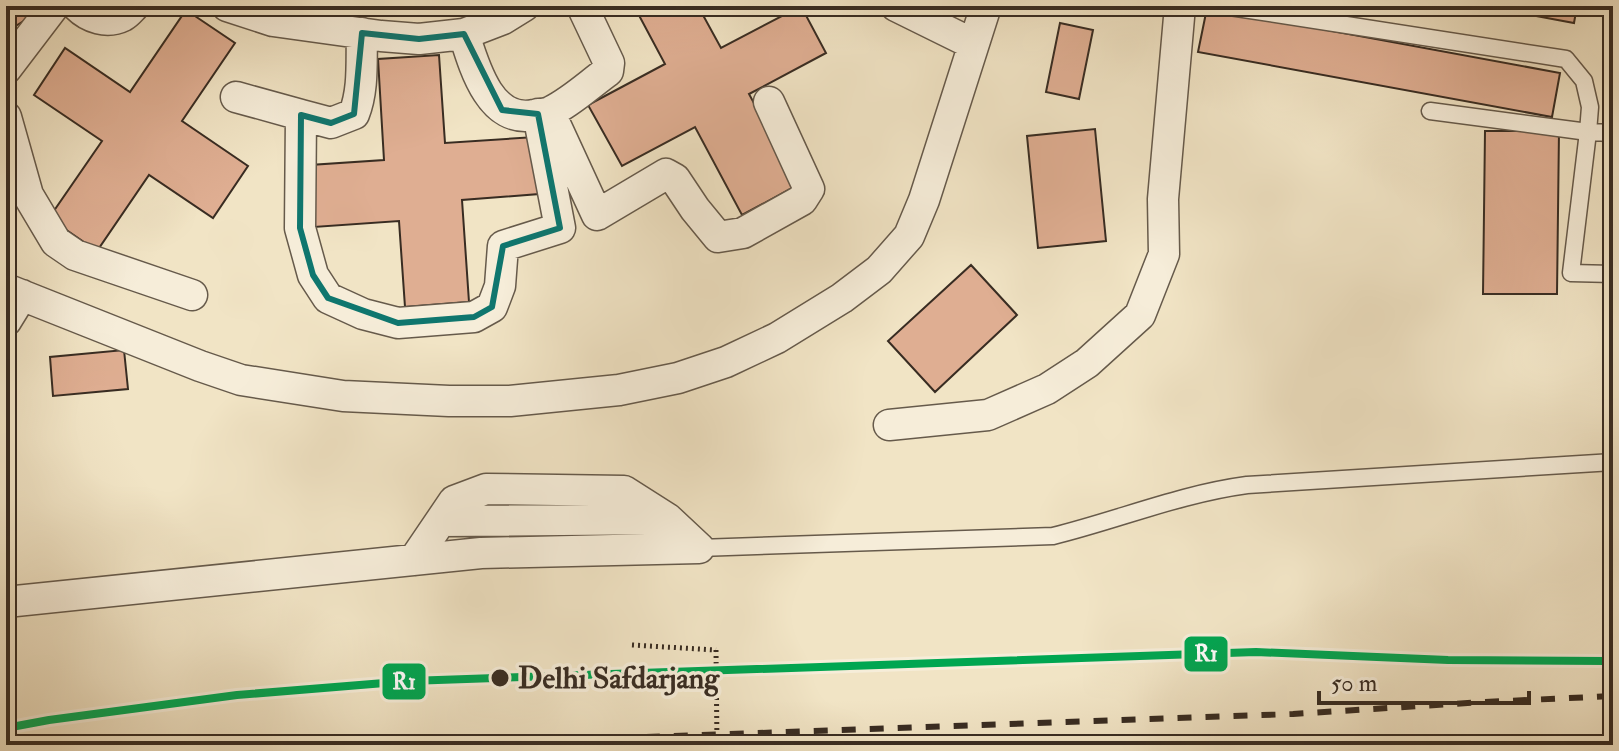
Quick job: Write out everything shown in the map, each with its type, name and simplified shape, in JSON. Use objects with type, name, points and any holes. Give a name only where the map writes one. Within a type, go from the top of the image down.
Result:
[{"type":"street","points":[[6,69],[54,6]]},
{"type":"street","points":[[77,6],[86,15],[104,20],[123,16],[134,6]]},
{"type":"street","points":[[227,6],[273,21],[419,39],[464,34],[503,19],[524,6]]},
{"type":"street","points":[[464,34],[470,55],[490,97],[502,110],[524,117],[544,114],[608,71],[609,63],[582,6]]},
{"type":"street","points":[[896,6],[973,44]]},
{"type":"street","points":[[6,321],[14,292],[241,380],[343,396],[510,401],[619,390],[678,378],[726,362],[777,338],[842,298],[879,270],[909,236],[924,200],[986,6]]},
{"type":"street","points":[[889,425],[988,415],[1047,389],[1087,363],[1140,315],[1164,254],[1163,199],[1180,6]]},
{"type":"street","points":[[236,97],[331,123],[354,114],[359,102],[362,33]]},
{"type":"street","points":[[544,114],[597,215],[666,174],[675,179],[718,237],[743,233],[802,200],[809,189],[769,102]]},
{"type":"street","points":[[301,115],[300,228],[313,275],[328,298],[363,314],[398,323],[474,317],[492,307],[500,286],[503,246],[560,228],[544,114]]},
{"type":"street","points":[[6,117],[28,195],[56,242],[75,255],[192,295]]},
{"type":"street","points":[[414,560],[441,521],[668,519],[699,548]]},
{"type":"street","points":[[6,602],[481,553],[699,548]]},
{"type":"lane","points":[[1230,7],[1566,59],[1584,81],[1590,107],[1571,273],[1613,274]]},
{"type":"lane","points":[[1430,111],[1613,133]]},
{"type":"lane","points":[[699,548],[1053,536],[1181,498],[1247,485],[1613,462]]},
{"type":"path","points":[[632,645],[716,650],[717,745]]},
{"type":"highlighted area","points":[[362,33],[419,39],[464,34],[502,110],[538,114],[560,228],[503,246],[492,307],[474,317],[398,323],[328,298],[313,275],[300,228],[301,115],[331,123],[354,114]]},
{"type":"building","points":[[6,6],[23,6],[30,17],[6,32]]},
{"type":"building","points":[[634,6],[698,6],[721,48],[801,6],[826,53],[749,94],[798,185],[742,215],[695,127],[622,166],[588,105],[665,64]]},
{"type":"building","points":[[1500,6],[1577,6],[1574,23],[1499,9]]},
{"type":"building","points":[[1207,8],[1560,73],[1552,117],[1198,52]]},
{"type":"building","points":[[186,10],[235,43],[182,121],[248,166],[213,218],[149,175],[97,251],[49,218],[102,141],[34,95],[65,48],[130,92]]},
{"type":"building","points":[[1060,23],[1093,30],[1079,99],[1046,92]]},
{"type":"building","points":[[439,55],[445,143],[535,137],[539,194],[462,200],[469,302],[405,307],[399,221],[314,227],[310,165],[384,160],[378,59]]},
{"type":"building","points":[[1095,129],[1106,241],[1038,248],[1027,136]]},
{"type":"building","points":[[1485,131],[1559,131],[1557,294],[1483,294]]},
{"type":"building","points":[[971,265],[1017,315],[935,392],[888,341]]},
{"type":"building","points":[[124,350],[128,389],[53,396],[50,357]]},
{"type":"railway","points":[[6,728],[237,695],[409,681],[1256,652],[1448,660],[1607,661]]},
{"type":"railway","points":[[422,745],[1293,714],[1613,696]]},
{"type":"transit line","name":"R1","points":[[6,728],[237,695],[409,681],[1256,652],[1448,660],[1607,661]]},
{"type":"place","name":"Delhi Safdarjang","points":[[500,678]]}]
